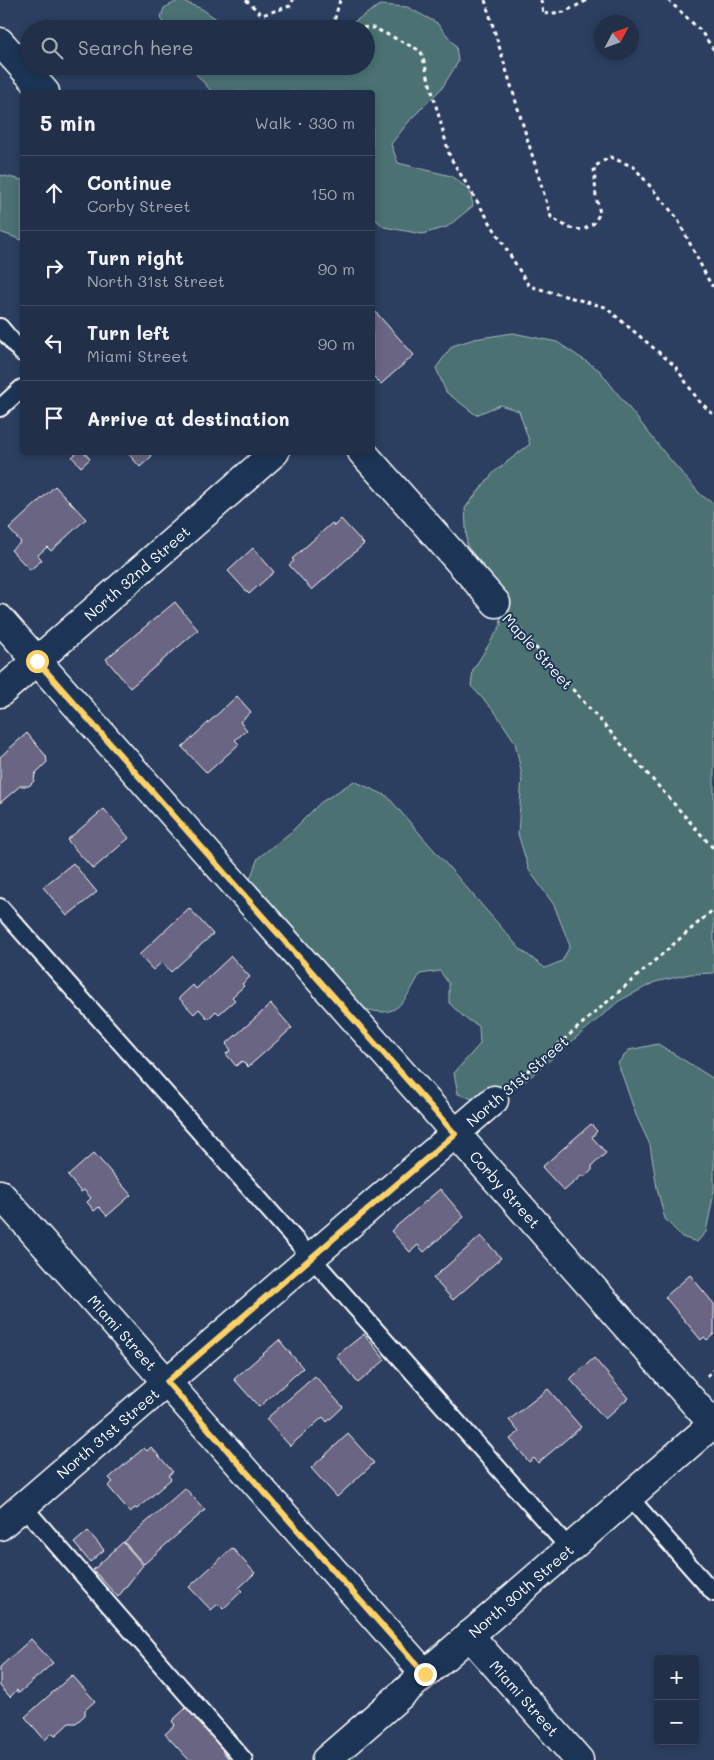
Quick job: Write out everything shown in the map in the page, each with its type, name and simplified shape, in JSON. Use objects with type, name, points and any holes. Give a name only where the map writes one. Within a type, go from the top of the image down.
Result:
[{"type":"street","points":[[0,42],[20,64]]},
{"type":"street","points":[[30,75],[43,90]]},
{"type":"street","name":"North 32nd Street","points":[[0,693],[272,455]]},
{"type":"street","name":"Maple Street","points":[[365,455],[496,603]]},
{"type":"street","name":"Corby Street","points":[[0,619],[713,1423]]},
{"type":"street","name":"North 31st Street","points":[[0,1526],[494,1100]]},
{"type":"street","name":"Miami Street","points":[[0,1194],[425,1674]]},
{"type":"street","name":"North 30th Street","points":[[326,1760],[713,1423]]},
{"type":"street","name":"Miami Street","points":[[469,1635],[579,1760]]},
{"type":"lane","points":[[0,327],[20,351]]},
{"type":"lane","points":[[0,408],[20,390]]},
{"type":"lane","points":[[0,907],[569,1548]]},
{"type":"lane","points":[[629,1497],[714,1594]]},
{"type":"lane","points":[[23,1506],[244,1760]]},
{"type":"path","points":[[246,0],[262,16],[290,6],[293,0]]},
{"type":"path","points":[[334,20],[340,0]]},
{"type":"path","points":[[485,0],[551,217],[569,228],[583,230],[594,222],[600,213],[596,197],[594,167],[610,157],[634,167],[677,218],[711,285],[714,286]]},
{"type":"path","points":[[541,0],[543,14],[564,12],[588,0]]},
{"type":"path","points":[[668,0],[700,30],[714,50]]},
{"type":"path","points":[[375,28],[421,51],[450,157],[529,286],[605,307],[675,366],[698,400],[714,415]]},
{"type":"path","name":"Maple Street","points":[[496,603],[714,849]]},
{"type":"path","name":"North 31st Street","points":[[494,1100],[714,909]]},
{"type":"green space","points":[[180,0],[202,9],[218,20],[162,20],[164,8]]},
{"type":"green space","points":[[380,5],[407,7],[437,23],[456,46],[458,62],[442,88],[411,119],[391,144],[398,163],[451,176],[470,190],[473,206],[447,227],[422,234],[384,227],[375,219],[375,90],[210,90],[197,75],[375,75],[375,20],[357,20]]},
{"type":"green space","points":[[0,175],[20,180],[20,239],[0,232]]},
{"type":"green space","points":[[513,333],[557,342],[599,370],[667,456],[701,495],[714,504],[714,973],[690,974],[655,982],[619,1001],[529,1078],[511,1091],[482,1102],[458,1094],[454,1073],[480,1044],[479,1026],[466,1019],[449,1003],[449,984],[440,971],[420,974],[401,1004],[390,1011],[383,1012],[363,1008],[247,887],[258,858],[291,832],[320,803],[354,781],[387,796],[520,949],[545,968],[562,961],[570,946],[554,905],[529,870],[518,834],[522,776],[515,742],[495,712],[471,686],[473,670],[501,625],[495,580],[467,546],[465,508],[494,472],[530,444],[519,411],[500,405],[476,415],[446,392],[436,368],[452,346],[474,339]]},
{"type":"green space","points":[[658,1044],[714,1079],[714,1192],[706,1232],[697,1242],[682,1237],[665,1219],[657,1188],[650,1145],[636,1115],[618,1063],[629,1050]]},
{"type":"building","points":[[375,311],[414,355],[381,384],[375,378]]},
{"type":"building","points":[[74,455],[87,455],[90,459],[81,467],[72,457]]},
{"type":"building","points":[[130,455],[151,455],[152,456],[140,467]]},
{"type":"building","points":[[55,486],[86,519],[51,551],[47,547],[38,555],[42,560],[30,570],[11,550],[21,542],[9,529]]},
{"type":"building","points":[[341,519],[364,544],[312,590],[289,565],[294,561],[292,559],[332,523],[334,526]]},
{"type":"building","points":[[253,548],[274,572],[249,594],[228,571]]},
{"type":"building","points":[[175,602],[198,630],[130,688],[106,659]]},
{"type":"building","points":[[237,696],[251,712],[240,722],[247,730],[235,740],[239,744],[207,773],[182,747]]},
{"type":"building","points":[[27,733],[46,756],[47,762],[35,774],[34,781],[29,786],[20,786],[0,803],[0,757]]},
{"type":"building","points":[[104,809],[129,838],[93,869],[67,840]]},
{"type":"building","points":[[73,863],[97,892],[67,916],[43,887]]},
{"type":"building","points":[[189,908],[213,934],[171,972],[162,962],[153,970],[139,955]]},
{"type":"building","points":[[231,956],[250,977],[242,984],[244,986],[232,997],[235,1000],[219,1014],[216,1011],[208,1019],[199,1009],[194,1014],[179,998],[193,985],[196,989]]},
{"type":"building","points":[[271,1004],[292,1028],[248,1067],[242,1061],[236,1066],[226,1054],[231,1050],[226,1044]]},
{"type":"building","points":[[591,1124],[597,1131],[592,1137],[606,1153],[592,1166],[592,1170],[586,1176],[581,1176],[564,1191],[542,1167]]},
{"type":"building","points":[[94,1153],[131,1195],[107,1216],[99,1207],[94,1211],[87,1202],[91,1198],[84,1190],[81,1192],[68,1176]]},
{"type":"building","points":[[440,1189],[464,1217],[424,1252],[418,1245],[410,1252],[391,1231]]},
{"type":"building","points":[[481,1236],[501,1258],[453,1300],[433,1278]]},
{"type":"building","points":[[690,1275],[714,1304],[714,1334],[707,1340],[704,1337],[701,1340],[665,1297]]},
{"type":"building","points":[[364,1334],[385,1360],[358,1383],[336,1356]]},
{"type":"building","points":[[279,1340],[303,1368],[259,1407],[234,1379]]},
{"type":"building","points":[[594,1358],[628,1398],[605,1419],[570,1379]]},
{"type":"building","points":[[315,1376],[343,1407],[327,1422],[323,1417],[290,1446],[266,1419]]},
{"type":"building","points":[[548,1389],[581,1427],[538,1463],[534,1458],[529,1462],[510,1439],[519,1432],[509,1420]]},
{"type":"building","points":[[348,1434],[374,1463],[337,1497],[311,1468]]},
{"type":"building","points":[[151,1447],[173,1472],[168,1475],[171,1479],[137,1509],[135,1508],[130,1512],[108,1486],[113,1482],[109,1478],[144,1448],[147,1451]]},
{"type":"building","points":[[185,1488],[205,1510],[144,1564],[124,1542]]},
{"type":"building","points":[[88,1531],[104,1550],[90,1562],[74,1543]]},
{"type":"building","points":[[123,1542],[143,1565],[118,1597],[93,1570]]},
{"type":"building","points":[[232,1548],[255,1573],[239,1588],[242,1591],[223,1609],[218,1604],[211,1610],[189,1587]]},
{"type":"building","points":[[31,1639],[53,1663],[19,1693],[17,1690],[10,1697],[0,1686],[0,1667]]},
{"type":"building","points":[[72,1675],[95,1701],[85,1710],[85,1715],[76,1723],[69,1723],[56,1735],[52,1733],[45,1740],[25,1717]]},
{"type":"building","points":[[187,1707],[225,1748],[222,1751],[228,1760],[189,1760],[165,1734],[175,1725],[172,1721]]},
{"type":"route","points":[[37,661],[455,1134],[167,1382],[425,1674]]}]
